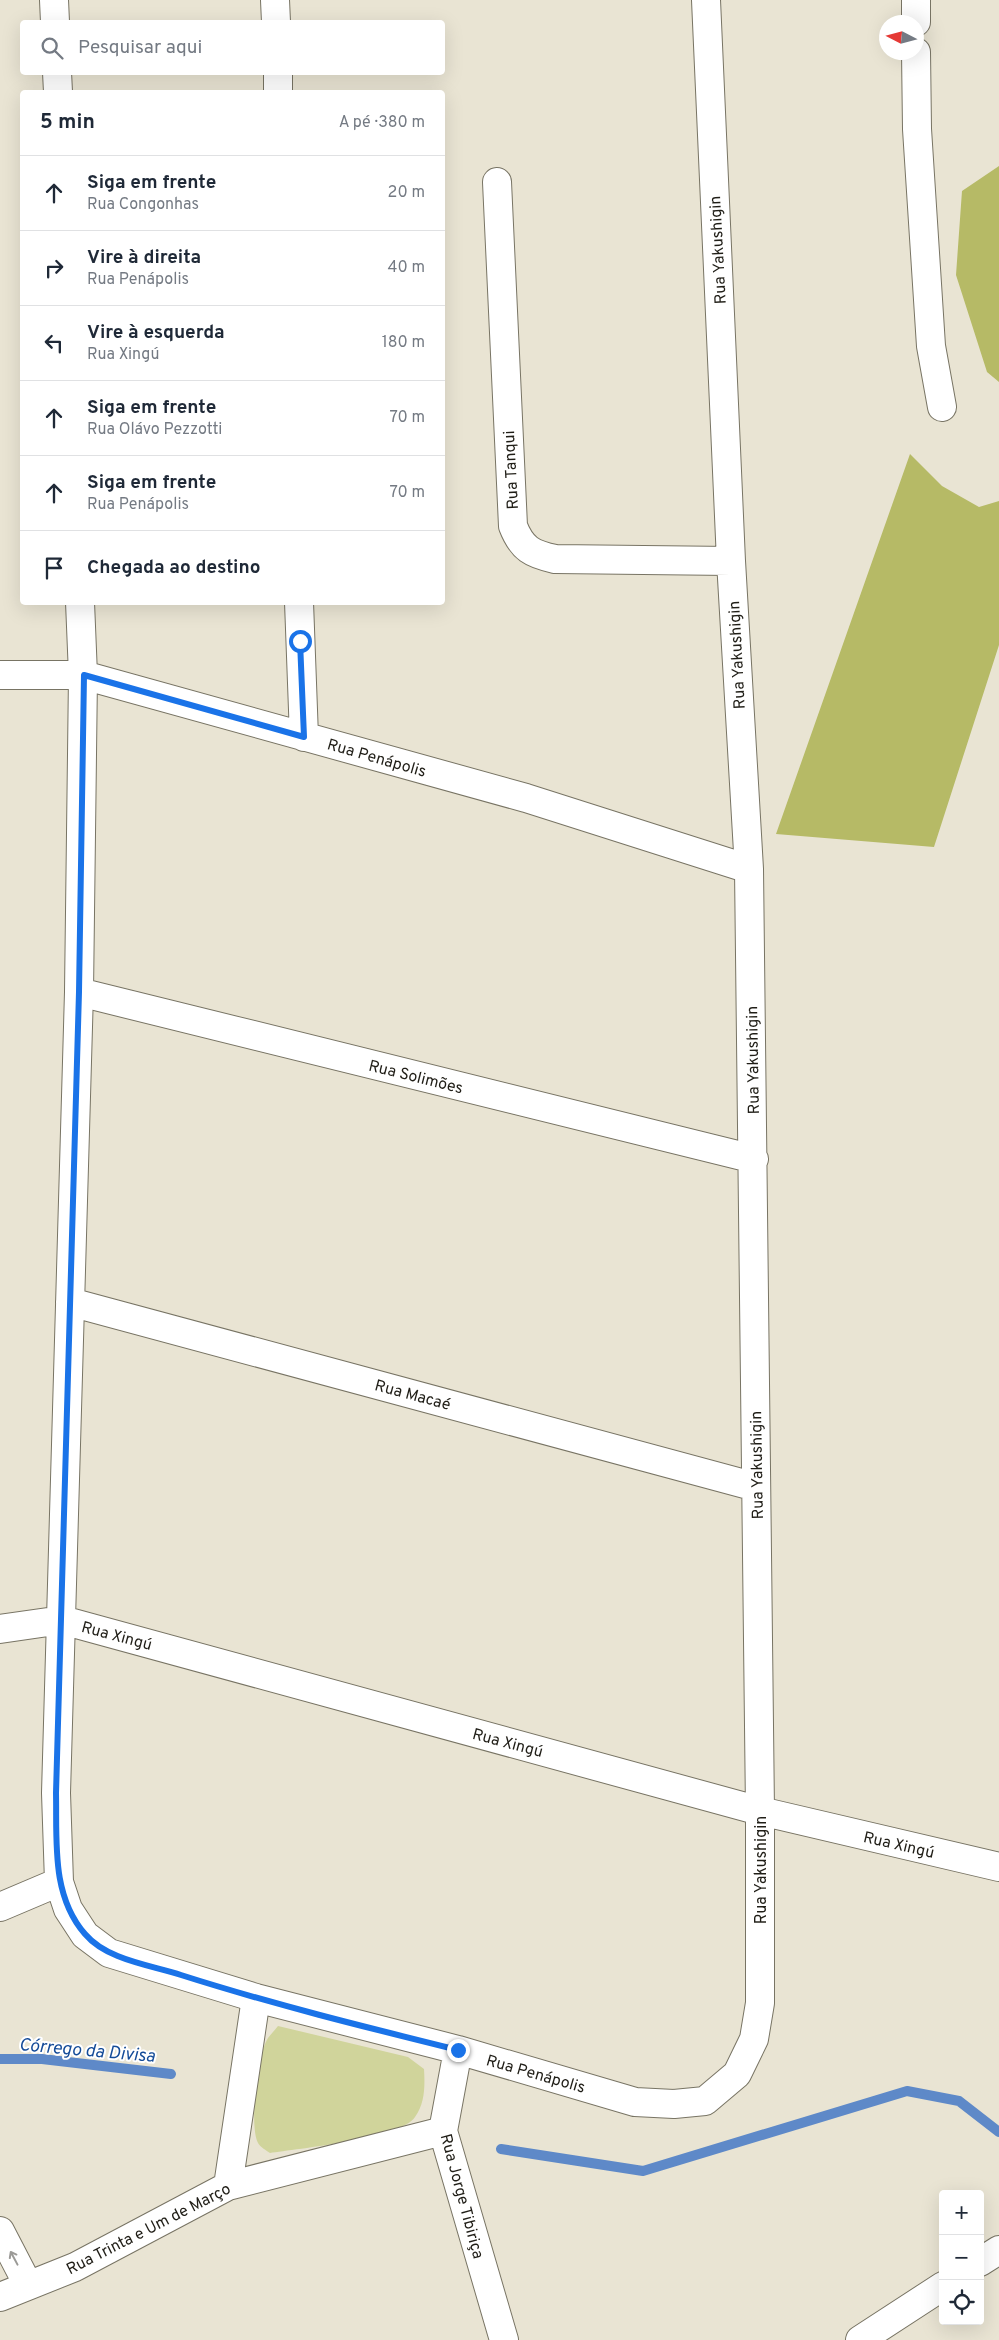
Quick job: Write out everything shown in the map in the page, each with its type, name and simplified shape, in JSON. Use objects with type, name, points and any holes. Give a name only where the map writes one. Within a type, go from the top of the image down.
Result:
[{"type":"street","points":[[54,0],[55,20]]},
{"type":"street","points":[[275,0],[276,20]]},
{"type":"street","name":"Rua Yakushigin","points":[[705,2101],[737,2074],[754,2040],[760,2003],[754,1159],[749,869],[731,561],[706,0]]},
{"type":"street","points":[[916,0],[916,15]]},
{"type":"street","points":[[916,60],[917,129],[931,346],[942,407]]},
{"type":"street","points":[[57,75],[58,90]]},
{"type":"street","points":[[278,75],[278,90]]},
{"type":"street","name":"Rua Tanqui","points":[[497,182],[513,526],[519,541],[538,555],[555,559],[731,561]]},
{"type":"street","name":"Rua Xingú","points":[[80,605],[84,675],[79,992],[62,1620],[760,1811],[999,1867]]},
{"type":"street","points":[[299,605],[304,737]]},
{"type":"street","name":"Rua Penápolis","points":[[0,675],[84,675],[526,798],[749,869]]},
{"type":"street","name":"Rua Solimões","points":[[79,992],[754,1159]]},
{"type":"street","name":"Rua Macaé","points":[[70,1302],[756,1487]]},
{"type":"street","points":[[0,1629],[62,1620]]},
{"type":"street","name":"Rua Penápolis","points":[[62,1620],[56,1793],[59,1882],[68,1909],[85,1935],[109,1953],[256,1998],[458,2050],[635,2102],[674,2104],[705,2101]]},
{"type":"street","points":[[0,1907],[59,1882]]},
{"type":"street","points":[[228,2186],[256,1998]]},
{"type":"street","name":"Rua Jorge Tibiriça","points":[[458,2050],[443,2131],[504,2340]]},
{"type":"street","name":"Rua Trinta e Um de Março","points":[[0,2297],[74,2267],[228,2186],[443,2131]]},
{"type":"street","points":[[0,2231],[28,2285]]},
{"type":"street","points":[[984,2259],[999,2250]]},
{"type":"street","points":[[860,2340],[939,2289]]},
{"type":"green space","points":[[999,166],[999,382],[987,372],[956,275],[962,191]]},
{"type":"green space","points":[[910,454],[942,486],[979,507],[999,501],[999,645],[934,847],[776,834]]},
{"type":"green space","points":[[278,2026],[408,2057],[424,2069],[423,2100],[415,2117],[406,2124],[391,2131],[370,2137],[270,2153],[265,2150],[258,2143],[255,2134],[255,2090],[264,2046]]},
{"type":"waterway","name":"Córrego da Divisa","points":[[0,2059],[42,2059],[171,2074]]},
{"type":"waterway","points":[[501,2149],[643,2171],[907,2091],[959,2101],[999,2132]]},
{"type":"route","points":[[300,641],[304,737],[84,675],[79,992],[56,1793],[59,1882],[68,1909],[85,1935],[109,1953],[256,1998],[458,2050]]}]
